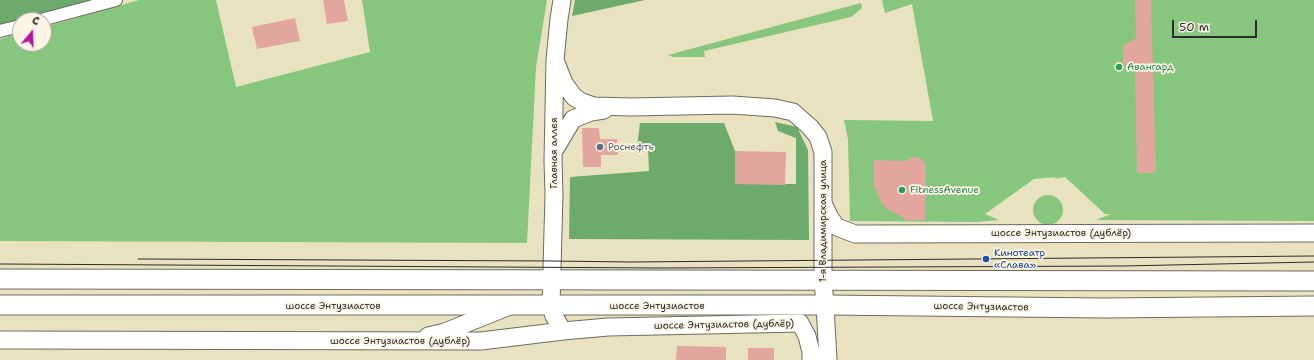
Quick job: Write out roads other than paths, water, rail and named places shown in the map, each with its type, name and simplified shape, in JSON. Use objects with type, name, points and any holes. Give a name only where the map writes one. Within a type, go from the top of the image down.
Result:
[{"type":"main road","name":"Главная аллея","points":[[551,306],[555,60],[562,0]]},
{"type":"main road","name":"1-я Владимирская улица","points":[[555,60],[564,83],[574,98],[594,106],[631,108]]},
{"type":"main road","name":"1-я Владимирская улица","points":[[554,150],[573,119],[591,112],[631,108],[732,105],[775,108],[793,112],[810,127],[818,137],[823,152],[823,281],[826,305],[828,360]]},
{"type":"main road","name":"шоссе Энтузиастов (дублёр)","points":[[823,203],[830,218],[837,227],[855,234],[1314,233]]},
{"type":"main road","points":[[0,279],[1314,281]]},
{"type":"main road","name":"шоссе Энтузиастов","points":[[0,305],[826,305],[1105,308],[1314,306]]},
{"type":"main road","points":[[407,341],[445,332],[508,306]]},
{"type":"main road","points":[[551,306],[554,316],[563,331]]},
{"type":"main road","name":"шоссе Энтузиастов (дублёр)","points":[[0,340],[481,341],[563,331],[608,328],[800,323],[807,336],[811,352],[811,360]]},
{"type":"street","points":[[52,17],[116,0]]},
{"type":"street","points":[[0,31],[12,28]]},
{"type":"tram line","points":[[138,259],[631,262],[1314,256]]},
{"type":"tram line","points":[[0,264],[659,268],[1122,266],[1314,262]]},
{"type":"place","name":"Авангард","points":[[1119,67]]},
{"type":"place","name":"Роснефть","points":[[600,147]]},
{"type":"place","name":"FitnessAvenue","points":[[902,190]]},
{"type":"place","name":"Кинотеатр «Слава»","points":[[986,259]]}]
